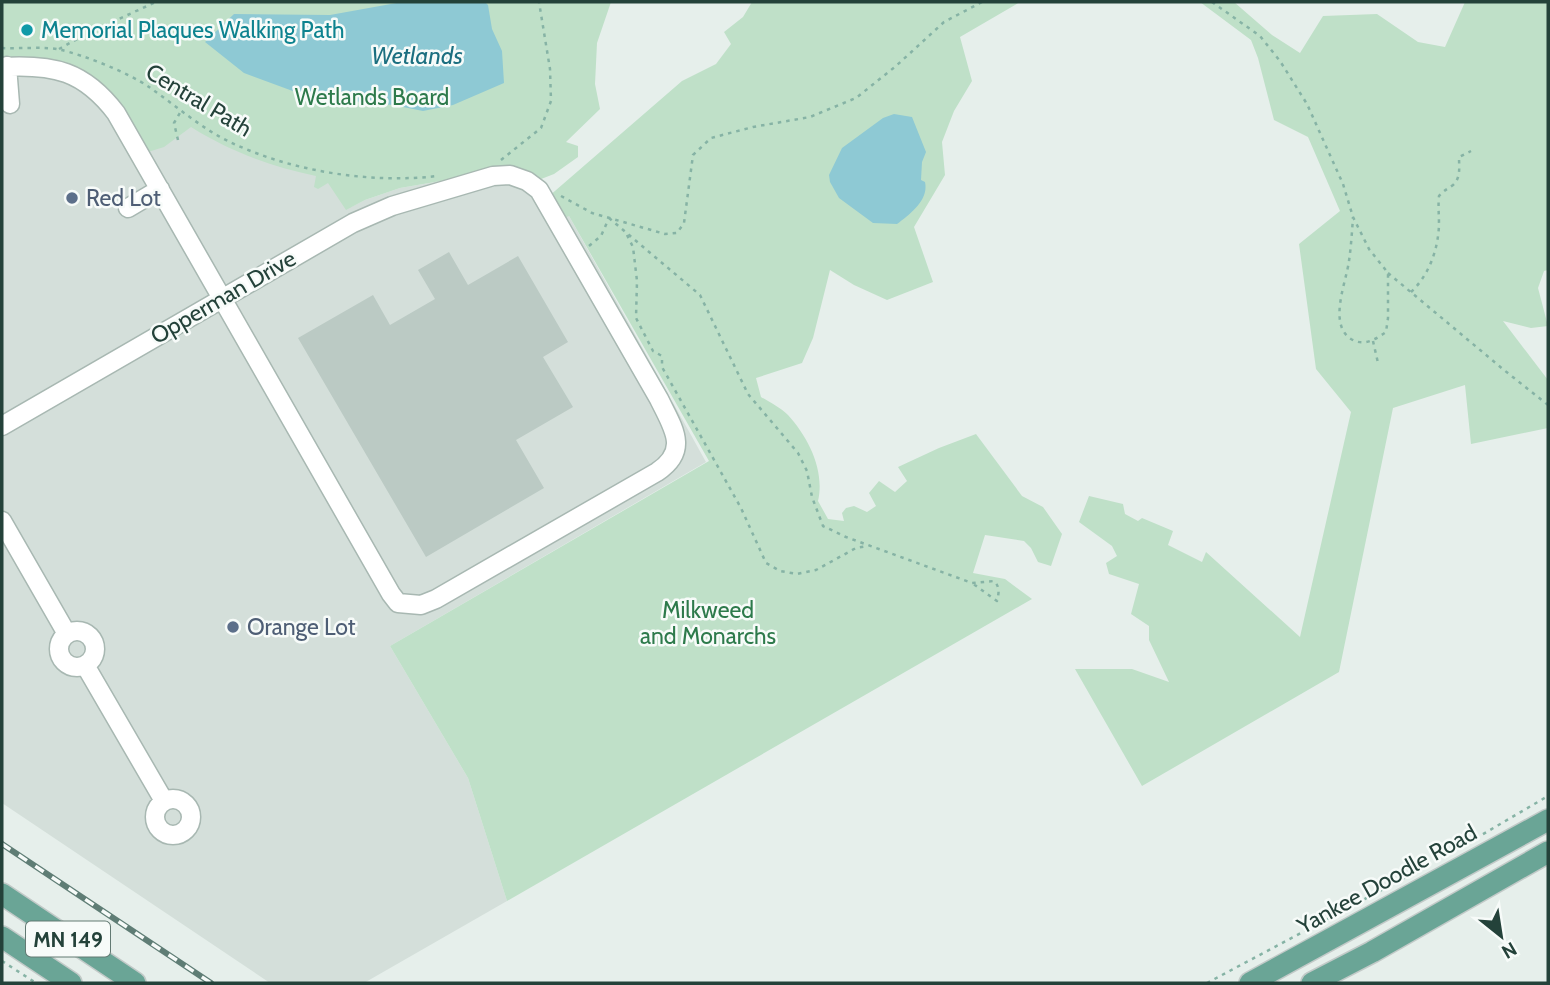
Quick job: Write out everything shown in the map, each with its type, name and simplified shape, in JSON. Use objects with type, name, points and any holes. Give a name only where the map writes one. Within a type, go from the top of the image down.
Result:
[{"type":"main road","name":"Yankee Doodle Road","points":[[1250,983],[1548,820]]},
{"type":"main road","points":[[1312,983],[1548,852]]},
{"type":"main road","points":[[1273,983],[1422,900],[1423,890]]},
{"type":"main road","name":"MN 149","points":[[2,894],[135,983]]},
{"type":"main road","name":"MN 149","points":[[2,937],[71,983]]},
{"type":"street","points":[[10,104],[4,66],[50,68],[69,73],[86,82],[104,97],[116,113],[222,297]]},
{"type":"street","name":"Opperman Drive","points":[[2,426],[222,297],[353,223],[449,181],[510,174],[539,190],[659,399],[674,431],[674,456],[657,472],[436,598],[421,605],[398,603],[222,297]]},
{"type":"street","points":[[128,208],[160,189]]},
{"type":"street","points":[[2,521],[67,634]]},
{"type":"street","points":[[82,632],[89,635],[93,641],[94,655],[85,665],[74,667],[62,659],[59,646],[61,639],[67,634],[82,632]]},
{"type":"street","points":[[85,665],[164,801]]},
{"type":"path","points":[[2,48],[59,49],[156,2]]},
{"type":"path","points":[[495,164],[541,128],[551,101],[550,69],[538,2]]},
{"type":"path","points":[[554,192],[592,213],[666,234],[677,233],[684,223],[693,155],[711,138],[810,117],[856,98],[944,22],[982,2]]},
{"type":"path","points":[[1212,2],[1260,36],[1280,61],[1307,104],[1343,184],[1353,217],[1369,249],[1388,273],[1548,405]]},
{"type":"path","name":"Central Path","points":[[59,49],[97,61],[146,85],[228,141],[276,160],[316,170],[379,178],[449,181]]},
{"type":"path","points":[[178,140],[174,123],[181,111]]},
{"type":"path","points":[[1411,292],[1422,281],[1430,265],[1439,227],[1439,196],[1455,184],[1459,157],[1471,151]]},
{"type":"path","points":[[1353,217],[1349,262],[1340,300],[1340,322],[1345,334],[1355,341],[1373,341],[1386,331],[1388,273]]},
{"type":"path","points":[[610,218],[700,295],[748,394],[798,453],[807,471],[816,510],[823,526],[972,583],[997,601],[998,585],[994,581],[972,583]]},
{"type":"path","points":[[583,251],[601,236],[610,218]]},
{"type":"path","points":[[625,231],[633,247],[637,281],[636,318],[653,351],[662,356],[662,367],[741,508],[766,563],[780,571],[797,574],[816,570],[856,548],[871,546]]},
{"type":"path","points":[[1373,341],[1378,363]]},
{"type":"path","points":[[1461,847],[1548,796]]},
{"type":"path","points":[[1207,983],[1426,866]]},
{"type":"path","points":[[2,961],[36,983]]},
{"type":"shaded area","points":[[43,59],[330,176],[351,207],[400,188],[502,168],[569,216],[706,462],[390,646],[468,778],[507,901],[364,983],[270,983],[2,803],[2,60]]},
{"type":"green space","name":"Wetlands Board","points":[[2,2],[611,2],[597,43],[595,84],[600,109],[566,142],[578,146],[578,157],[554,174],[536,181],[464,177],[400,188],[346,210],[328,183],[318,189],[314,187],[316,176],[251,157],[191,127],[164,147],[148,152],[65,64],[43,59],[2,60]]},
{"type":"green space","name":"Milkweed and Monarchs","points":[[752,2],[1020,2],[960,37],[972,81],[954,111],[942,142],[945,175],[914,227],[933,282],[887,300],[830,270],[813,338],[802,363],[756,378],[761,397],[788,415],[809,444],[819,478],[818,501],[828,519],[844,521],[842,513],[846,508],[854,506],[867,512],[876,506],[869,493],[879,481],[895,492],[907,481],[898,467],[976,434],[1022,496],[1043,507],[1062,534],[1051,566],[1038,562],[1024,541],[985,535],[973,573],[1005,579],[1032,599],[507,901],[468,778],[390,646],[709,461],[569,216],[561,219],[548,197],[682,81],[716,64],[731,44],[724,32],[743,17]]},
{"type":"green space","points":[[1200,2],[1234,2],[1272,35],[1300,53],[1323,16],[1377,14],[1418,42],[1445,47],[1465,2],[1548,2],[1548,270],[1544,271],[1538,288],[1548,326],[1531,328],[1503,321],[1548,380],[1548,428],[1471,444],[1465,385],[1393,408],[1339,672],[1142,786],[1075,669],[1132,669],[1169,682],[1149,640],[1149,626],[1131,614],[1139,584],[1109,574],[1106,563],[1117,556],[1112,546],[1079,522],[1089,496],[1123,504],[1125,514],[1138,521],[1142,518],[1173,531],[1168,545],[1202,562],[1206,552],[1300,637],[1351,412],[1316,369],[1299,244],[1340,211],[1308,137],[1274,120],[1251,40]]},
{"type":"water","name":"Wetlands","points":[[402,2],[485,2],[488,5],[492,29],[502,51],[504,83],[453,105],[423,111],[393,105],[309,97],[244,73],[205,42],[234,14],[330,15]]},
{"type":"water","points":[[894,114],[912,117],[926,152],[922,162],[921,180],[925,182],[924,195],[917,206],[897,224],[873,223],[839,198],[829,175],[842,148],[883,118]]},
{"type":"building","points":[[449,252],[468,285],[518,256],[568,342],[543,357],[573,407],[516,440],[544,488],[426,557],[298,338],[373,295],[390,325],[435,299],[418,270]]},
{"type":"railway","points":[[2,844],[211,983]]},
{"type":"place","name":"Memorial Plaques Walking Path","points":[[27,30]]},
{"type":"place","name":"Red Lot","points":[[72,198]]},
{"type":"place","name":"Orange Lot","points":[[233,627]]}]
